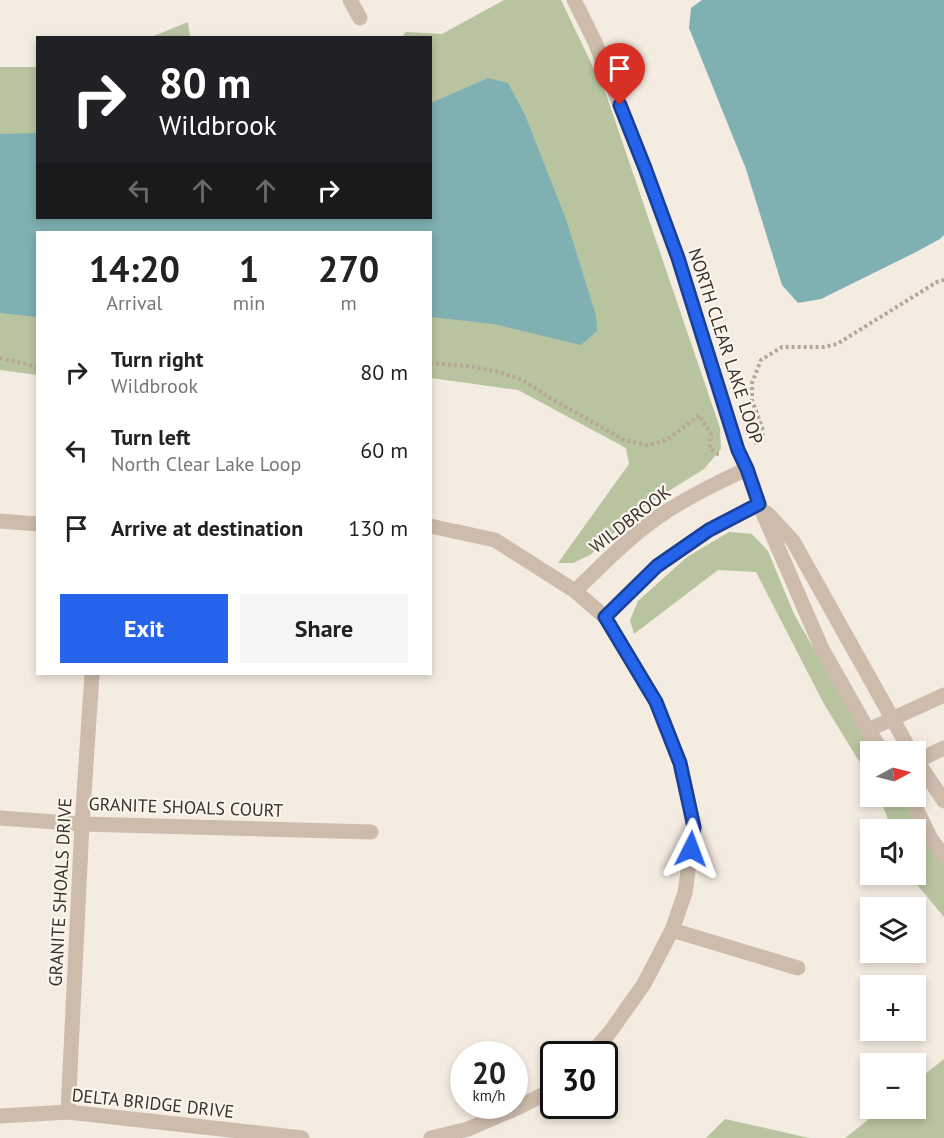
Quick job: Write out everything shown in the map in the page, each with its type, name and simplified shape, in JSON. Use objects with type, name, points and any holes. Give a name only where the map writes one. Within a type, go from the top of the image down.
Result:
[{"type":"street","points":[[350,0],[360,18]]},
{"type":"street","name":"NORTH CLEAR LAKE LOOP","points":[[574,0],[595,42],[678,258],[738,450],[759,504],[822,649],[876,741]]},
{"type":"street","name":"WILDBROOK","points":[[574,591],[621,547],[657,518],[701,490],[747,469]]},
{"type":"street","points":[[605,617],[657,566],[709,530],[759,504]]},
{"type":"street","name":"NORTH CLEAR LAKE LOOP","points":[[759,504],[793,541],[905,741]]},
{"type":"street","points":[[0,521],[36,524]]},
{"type":"street","points":[[432,526],[495,540],[574,591],[605,617],[656,702],[680,763],[694,827],[685,892],[672,930],[644,984],[602,1041]]},
{"type":"street","name":"GRANITE SHOALS DRIVE","points":[[68,1113],[92,675]]},
{"type":"street","points":[[868,730],[944,695]]},
{"type":"street","points":[[926,754],[944,748]]},
{"type":"street","name":"NORTH CLEAR LAKE LOOP","points":[[926,774],[944,801]]},
{"type":"street","points":[[915,807],[931,839],[944,856]]},
{"type":"street","name":"GRANITE SHOALS COURT","points":[[0,818],[82,824],[371,832]]},
{"type":"street","points":[[672,930],[798,968]]},
{"type":"street","points":[[431,1138],[468,1130],[540,1096]]},
{"type":"street","name":"DELTA BRIDGE DRIVE","points":[[0,1116],[68,1113],[302,1138]]},
{"type":"path","points":[[0,358],[36,367]]},
{"type":"green space","points":[[504,0],[561,0],[606,94],[720,428],[721,449],[704,469],[640,509],[590,555],[573,563],[558,563],[629,464],[626,448],[518,390],[432,378],[432,231],[36,231],[36,375],[0,370],[0,67],[36,67],[36,219],[432,219],[432,36],[403,36],[406,32],[442,34]]},
{"type":"green space","points":[[188,22],[190,36],[153,36]]},
{"type":"green space","points":[[729,532],[752,534],[768,551],[794,614],[866,741],[860,741],[860,763],[824,704],[756,572],[718,570],[634,634],[630,620],[638,601],[687,557]]},
{"type":"green space","points":[[883,807],[907,807],[914,819],[888,819]]},
{"type":"green space","points":[[926,837],[944,864],[944,917],[917,885],[926,885]]},
{"type":"green space","points":[[944,1059],[944,1138],[845,1138],[869,1119],[926,1119],[926,1073]]},
{"type":"green space","points":[[725,1119],[809,1138],[706,1138]]},
{"type":"water","points":[[702,0],[944,0],[944,235],[914,253],[821,299],[798,303],[782,285],[746,169],[689,28],[691,8]]},
{"type":"water","points":[[488,78],[508,83],[525,115],[567,222],[596,316],[597,331],[581,345],[494,324],[432,317],[432,231],[36,231],[36,317],[0,313],[0,134],[36,133],[36,219],[432,219],[432,103]]},
{"type":"route","points":[[620,105],[678,258],[738,450],[759,504],[709,530],[657,566],[605,617],[656,702],[680,763],[694,827],[691,849]]}]
